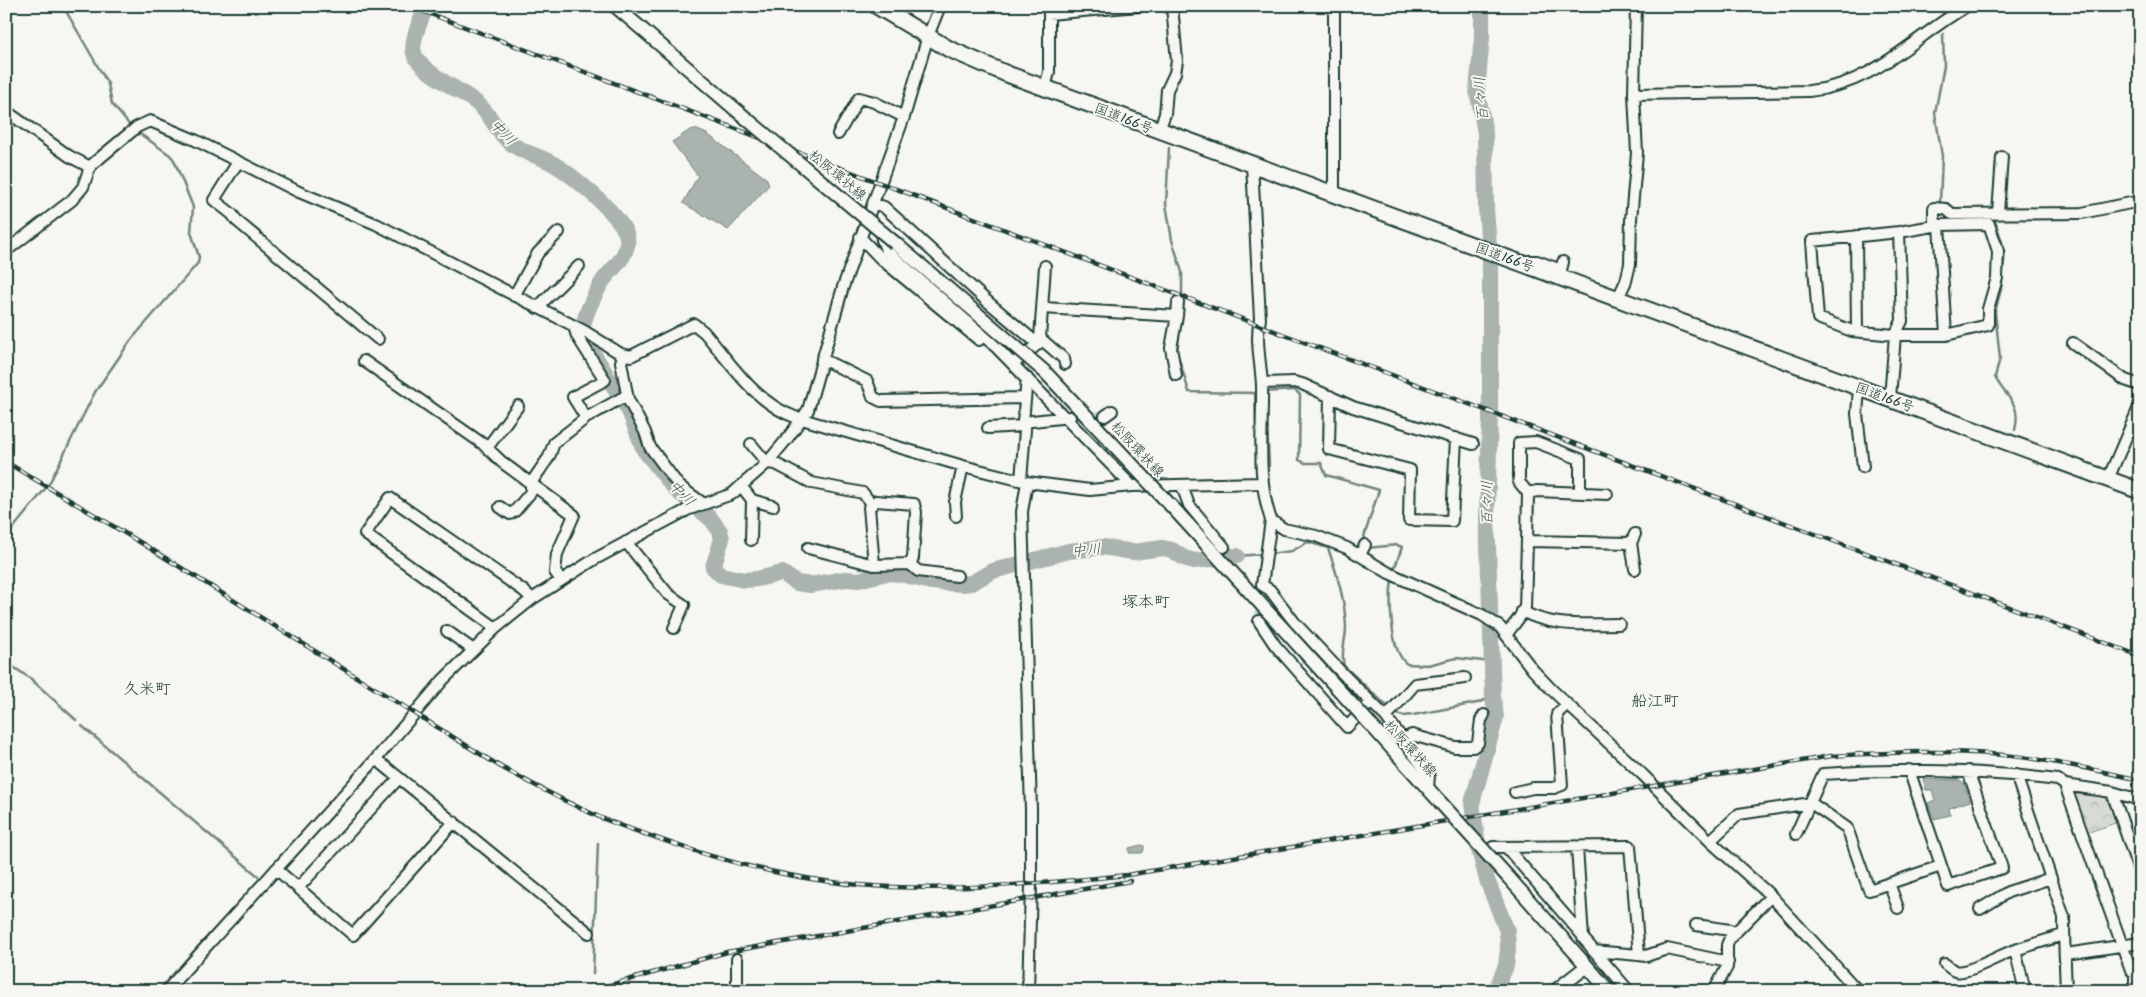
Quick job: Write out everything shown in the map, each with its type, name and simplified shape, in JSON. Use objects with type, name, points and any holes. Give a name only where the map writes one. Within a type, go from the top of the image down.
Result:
[{"type":"highway","name":"国道166号","points":[[877,6],[928,36],[978,62],[1045,88],[2140,491]]},
{"type":"main road","name":"松阪環状線","points":[[615,6],[1045,372],[1134,466],[1370,724],[1609,991]]},
{"type":"main road","points":[[1555,991],[1587,966]]},
{"type":"street","points":[[166,991],[376,759],[420,706],[472,649],[532,599],[561,580],[626,542],[687,510],[726,497],[742,487],[767,463],[808,410],[860,237],[904,117],[928,36],[940,6]]},
{"type":"street","points":[[1045,88],[1049,72],[1048,10],[1138,6]]},
{"type":"street","points":[[1159,130],[1165,114],[1166,90],[1175,73],[1178,61],[1172,6]]},
{"type":"street","points":[[1334,6],[1334,194]]},
{"type":"street","points":[[1618,298],[1626,282],[1630,264],[1631,220],[1637,154],[1634,94],[1636,6]]},
{"type":"street","points":[[1634,94],[1809,92],[1837,87],[1873,71],[1967,6]]},
{"type":"street","points":[[838,134],[859,98],[874,102],[904,117]]},
{"type":"street","points":[[6,111],[69,156],[90,167]]},
{"type":"street","points":[[6,251],[72,200],[83,187],[90,167],[134,130],[150,121],[195,140],[299,192],[376,224],[578,328],[624,355],[631,356],[694,324],[704,332],[760,397],[780,412],[963,466],[1024,481],[1090,490],[1132,486],[1263,483]]},
{"type":"street","points":[[1998,213],[2002,156]]},
{"type":"street","points":[[238,162],[214,200],[378,339]]},
{"type":"street","points":[[1252,164],[1262,389],[1263,483],[1271,520],[1262,585],[1270,590],[1308,637],[1371,702],[1387,715],[1429,775],[1428,789]]},
{"type":"street","points":[[1939,224],[1934,221],[1934,208],[1946,209],[1952,214],[2091,212],[2140,201]]},
{"type":"street","points":[[873,203],[884,207],[988,302],[1064,360],[1065,364]]},
{"type":"street","points":[[1939,224],[1946,335]]},
{"type":"street","points":[[1939,224],[1988,224],[1998,251],[1997,278],[1988,309],[1988,325],[1946,335],[1895,335],[1857,332],[1818,318],[1812,241],[1899,232],[1939,224]]},
{"type":"street","points":[[881,231],[886,250],[995,346],[1027,378],[1071,417],[1132,486]]},
{"type":"street","points":[[514,296],[538,252],[558,232]]},
{"type":"street","points":[[1890,398],[1895,335],[1902,321],[1899,232]]},
{"type":"street","points":[[1856,236],[1857,332]]},
{"type":"street","points":[[860,237],[881,259],[1027,378]]},
{"type":"street","points":[[1515,261],[1537,261],[1561,270],[1563,262]]},
{"type":"street","points":[[537,308],[579,266]]},
{"type":"street","points":[[1013,364],[1039,341],[1044,308],[1045,266]]},
{"type":"street","points":[[1176,375],[1171,348],[1178,302]]},
{"type":"street","points":[[1044,308],[1177,316]]},
{"type":"street","points":[[578,328],[578,336],[605,380],[573,397],[586,418]]},
{"type":"street","points":[[2073,343],[2125,380],[2140,385]]},
{"type":"street","points":[[624,355],[621,362],[627,395],[650,447],[679,486],[702,504]]},
{"type":"street","points":[[822,359],[867,381],[873,397],[881,401],[1025,398]]},
{"type":"street","points":[[364,361],[487,448],[503,463],[574,515],[558,554],[555,572],[561,580]]},
{"type":"street","points":[[1027,378],[1023,424],[1025,430],[1022,512],[1031,810],[1028,991]]},
{"type":"street","points":[[1262,389],[1294,382],[1310,386],[1353,407],[1473,444]]},
{"type":"street","points":[[1859,388],[1856,414],[1863,467]]},
{"type":"street","points":[[500,507],[510,514],[515,512],[530,492],[531,483],[549,457],[554,444],[586,418],[627,395]]},
{"type":"street","points":[[1330,396],[1329,449],[1410,470],[1409,520],[1452,520],[1456,438]]},
{"type":"street","points":[[2108,479],[2140,405]]},
{"type":"street","points":[[487,448],[518,406]]},
{"type":"street","points":[[988,428],[1071,417]]},
{"type":"street","points":[[1506,635],[1525,607],[1528,493],[1518,482],[1519,443],[1536,442],[1580,458],[1580,493]]},
{"type":"street","points":[[752,444],[767,463],[776,464],[812,483],[863,492],[872,504]]},
{"type":"street","points":[[956,516],[955,502],[963,466]]},
{"type":"street","points":[[1182,486],[1189,505],[1224,547]]},
{"type":"street","points":[[742,487],[752,500],[773,506]]},
{"type":"street","points":[[1528,493],[1538,491],[1607,494]]},
{"type":"street","points":[[496,628],[365,534],[390,498],[524,591],[532,599]]},
{"type":"street","points":[[751,540],[752,500]]},
{"type":"street","points":[[874,564],[869,507],[876,501],[914,504],[916,512],[913,558],[910,564]]},
{"type":"street","points":[[1271,520],[1284,529],[1363,550],[1389,573],[1482,615],[1498,625],[1533,670],[1710,841],[1770,896],[1858,991]]},
{"type":"street","points":[[1527,541],[1633,539],[1635,568]]},
{"type":"street","points":[[626,542],[668,594],[684,605],[674,628]]},
{"type":"street","points":[[808,548],[874,564],[910,564],[918,570],[957,576]]},
{"type":"street","points":[[1522,611],[1556,624],[1619,624]]},
{"type":"street","points":[[1259,621],[1275,646],[1347,726],[1371,702]]},
{"type":"street","points":[[447,631],[472,649]]},
{"type":"street","points":[[1387,715],[1415,684],[1465,678]]},
{"type":"street","points":[[1515,792],[1533,788],[1554,788],[1562,785],[1557,714],[1567,704]]},
{"type":"street","points":[[1402,739],[1412,735],[1455,747],[1473,747],[1478,743],[1481,720],[1484,715]]},
{"type":"street","points":[[376,759],[589,933]]},
{"type":"street","points":[[1909,770],[1948,886],[2002,868],[1968,771]]},
{"type":"street","points":[[1796,834],[1823,774],[1909,770],[1968,771],[2058,780],[2065,785],[2112,792],[2140,800]]},
{"type":"street","points":[[2016,775],[2064,917],[2066,991]]},
{"type":"street","points":[[298,888],[399,778]]},
{"type":"street","points":[[2065,785],[2122,946],[2134,972],[2135,991]]},
{"type":"street","points":[[2112,792],[2140,874]]},
{"type":"street","points":[[1710,841],[1739,814],[1811,803],[1847,828],[1869,890],[1941,866]]},
{"type":"street","points":[[276,869],[353,935],[454,822]]},
{"type":"street","points":[[1493,847],[1630,846],[1639,955]]},
{"type":"street","points":[[1506,847],[1629,991]]},
{"type":"street","points":[[1577,847],[1582,935]]},
{"type":"street","points":[[1980,909],[2008,892],[2051,878]]},
{"type":"street","points":[[1889,883],[1898,908]]},
{"type":"street","points":[[1714,991],[1728,962],[1727,945],[1734,933],[1770,896]]},
{"type":"street","points":[[1696,925],[1730,930],[1734,933]]},
{"type":"street","points":[[1945,964],[1956,971],[1963,970],[1990,962],[2000,954],[2063,935]]},
{"type":"street","points":[[2066,954],[2140,943]]},
{"type":"street","points":[[1593,951],[1646,956],[1667,949],[1728,962]]},
{"type":"street","points":[[2015,950],[2025,991]]},
{"type":"street","points":[[736,959],[737,991]]},
{"type":"green space","points":[[2073,794],[2105,796],[2118,822],[2086,833]]},
{"type":"shaded area","points":[[695,129],[707,134],[767,179],[769,185],[728,230],[683,203],[698,176],[672,142],[690,130]]},
{"type":"shaded area","points":[[1923,779],[1959,780],[1964,783],[1970,801],[1949,808],[1950,815],[1934,819],[1928,803],[1935,800],[1932,790],[1926,790]]},
{"type":"shaded area","points":[[1144,846],[1142,853],[1129,853],[1129,848]]},
{"type":"waterway","points":[[63,6],[108,84],[112,104],[132,128]]},
{"type":"waterway","name":"中川","points":[[426,6],[417,29],[413,48],[418,60],[424,67],[478,104],[502,135],[511,143],[559,167],[582,185],[606,207],[623,228],[627,237],[626,250],[619,262],[602,282],[592,301],[581,334],[629,411],[644,450],[676,490],[711,519],[720,531],[722,539],[713,567],[721,575],[744,580],[782,573],[797,583],[810,585],[845,579],[858,580],[887,573],[901,574],[931,582],[963,584],[971,583],[993,571],[1069,551],[1103,547],[1133,552],[1163,548],[1172,550],[1184,558],[1194,561],[1237,556]]},
{"type":"waterway","points":[[1178,6],[1180,36]]},
{"type":"waterway","name":"百々川","points":[[1482,6],[1482,38],[1477,90],[1485,133],[1486,209],[1490,260],[1490,418],[1487,516],[1493,697],[1496,717],[1472,803],[1478,846],[1487,880],[1507,931],[1508,949],[1506,966],[1495,991]]},
{"type":"waterway","points":[[1943,13],[1944,6]]},
{"type":"waterway","points":[[1940,203],[1942,156],[1935,113],[1944,66],[1943,34]]},
{"type":"waterway","points":[[49,484],[95,392],[131,340],[198,263],[199,257],[191,232],[193,207],[174,160],[170,155],[136,131]]},
{"type":"waterway","points":[[1169,148],[1166,204],[1172,240],[1182,272],[1182,301]]},
{"type":"waterway","points":[[1991,218],[1994,218],[2005,251],[2001,289],[1995,312],[2000,358],[1995,377],[2014,406],[2017,420],[2015,430]]},
{"type":"waterway","points":[[1180,326],[1177,352],[1189,392],[1255,393],[1256,423]]},
{"type":"waterway","points":[[1264,392],[1295,390],[1300,395],[1299,460],[1305,463],[1321,463],[1326,475],[1379,490],[1362,543]]},
{"type":"waterway","points":[[1267,424],[1269,466]]},
{"type":"waterway","points":[[1200,479],[1246,478]]},
{"type":"waterway","points":[[6,537],[45,489]]},
{"type":"waterway","points":[[1269,554],[1292,551],[1308,542],[1328,548],[1344,607],[1346,627],[1343,656],[1344,666],[1389,708]]},
{"type":"waterway","points":[[1227,544],[1237,556],[1263,554]]},
{"type":"waterway","points":[[1367,548],[1397,545],[1402,547],[1394,570]]},
{"type":"waterway","points":[[1392,580],[1391,612],[1394,637],[1401,658],[1407,664],[1428,665],[1456,658],[1492,662]]},
{"type":"waterway","points":[[6,662],[31,679],[76,720]]},
{"type":"waterway","points":[[1395,713],[1403,716],[1413,715],[1477,703],[1493,697]]},
{"type":"waterway","points":[[82,726],[258,876]]},
{"type":"waterway","points":[[593,974],[598,843]]},
{"type":"waterway","points":[[185,961],[255,885]]},
{"type":"tunnel","points":[[1076,417],[1105,416]]},
{"type":"tunnel","points":[[1259,621],[1262,585]]},
{"type":"tunnel","points":[[1596,991],[1615,974]]},
{"type":"railway","points":[[409,6],[2140,656]]},
{"type":"railway","points":[[6,462],[143,544],[501,767],[559,798],[615,823],[708,855],[768,871],[830,882],[892,887],[951,888],[1127,875],[1831,756],[1926,752],[1997,754],[2051,761],[2140,780]]},
{"type":"railway","points":[[589,991],[727,952],[1130,881]]},
{"type":"district","name":"塚本町","points":[[1146,601]]},
{"type":"district","name":"久米町","points":[[147,688]]},
{"type":"district","name":"船江町","points":[[1655,700]]}]
